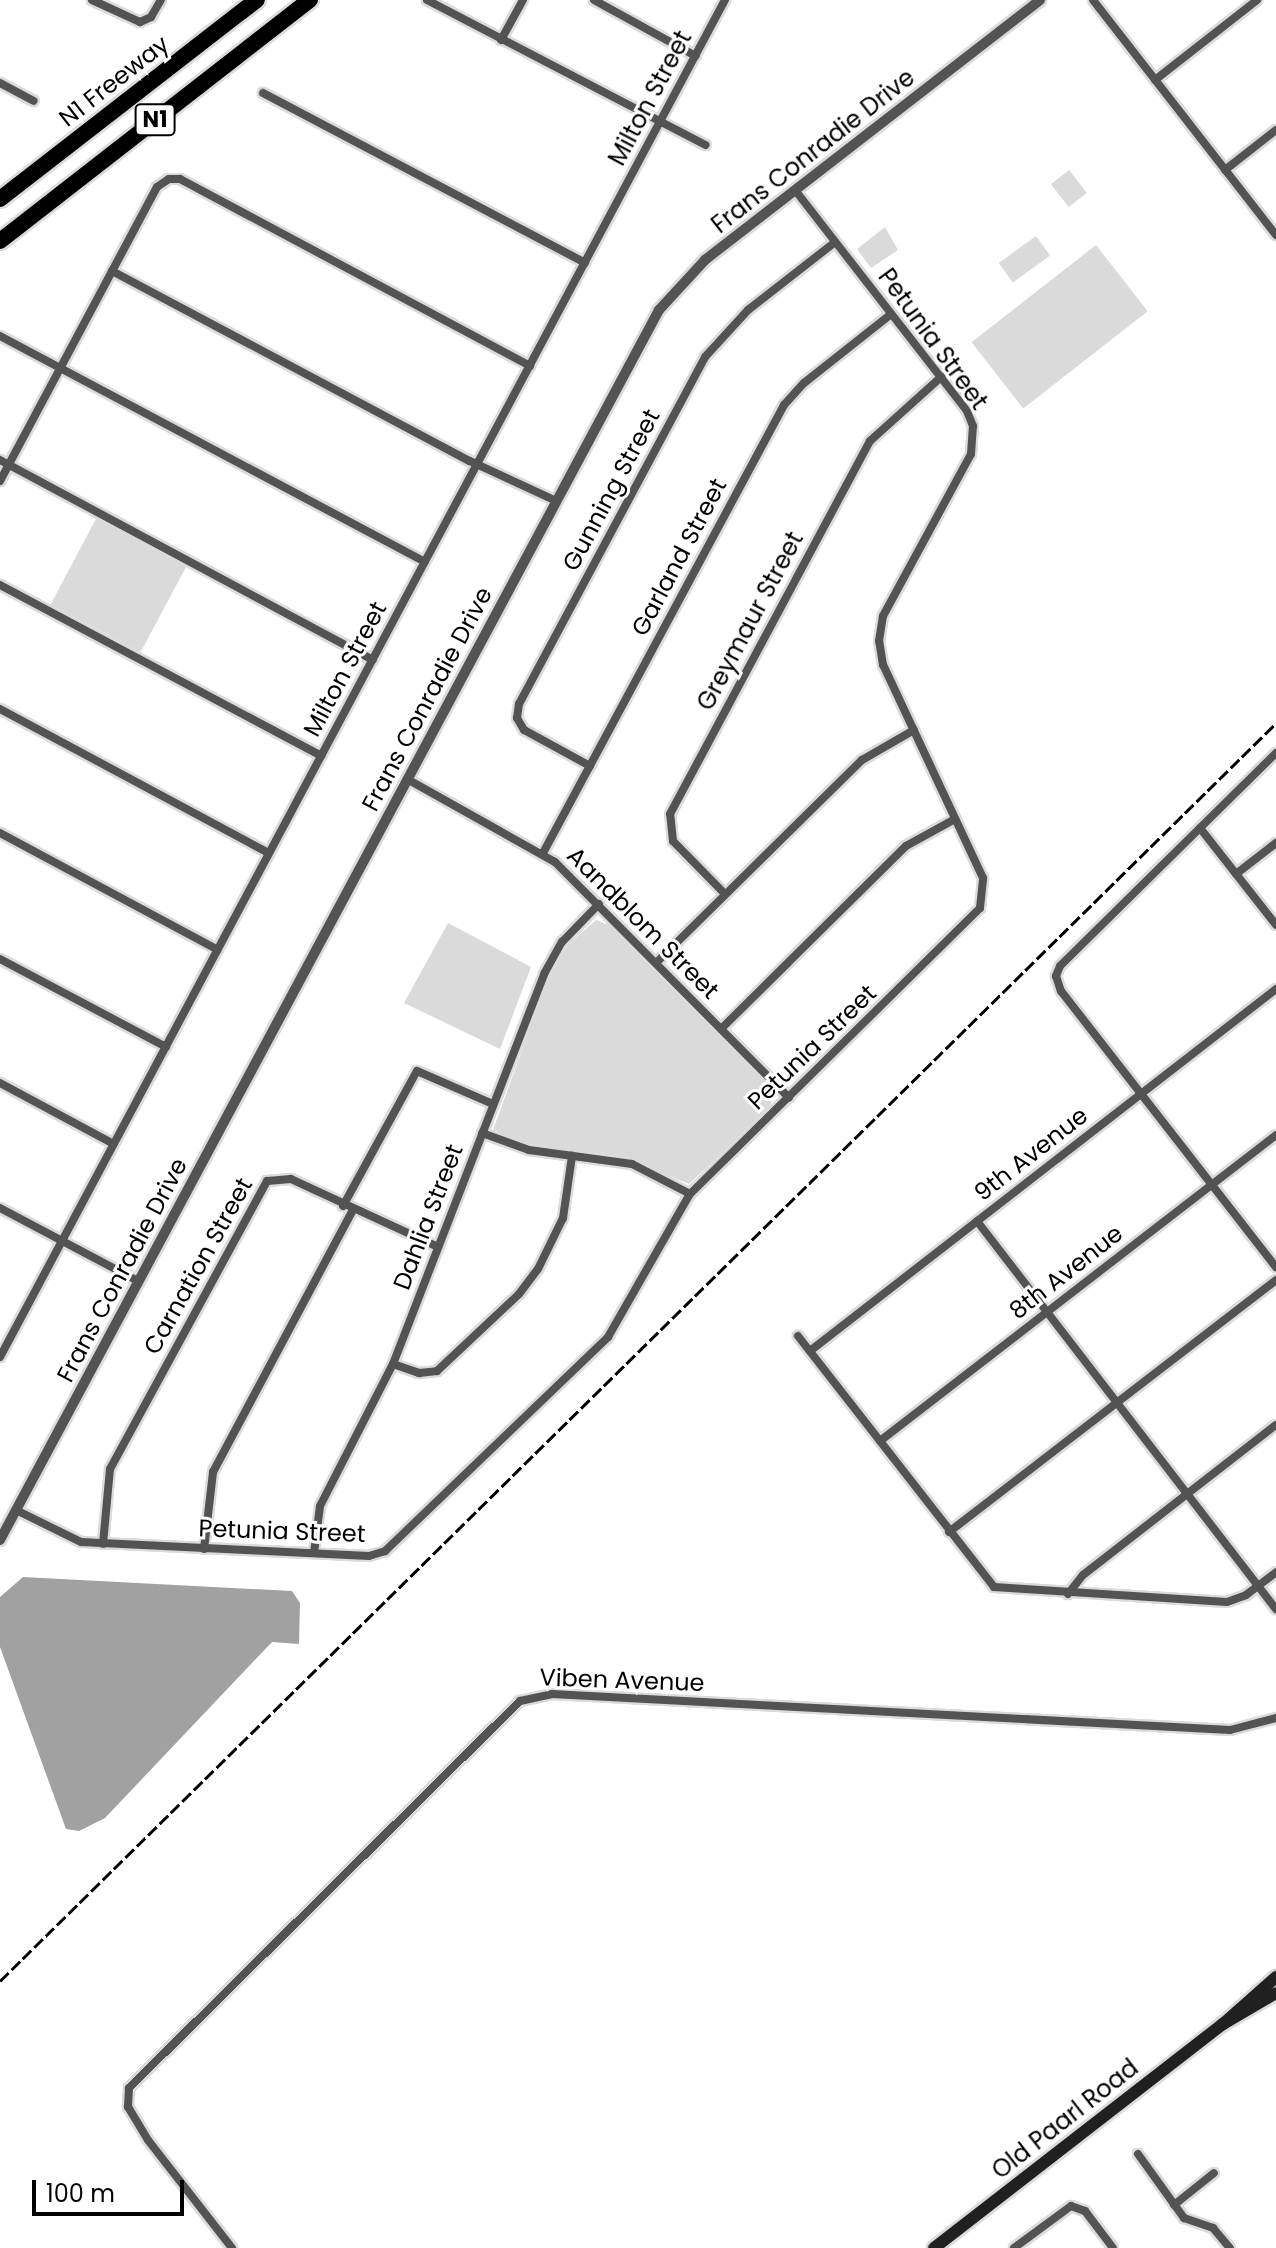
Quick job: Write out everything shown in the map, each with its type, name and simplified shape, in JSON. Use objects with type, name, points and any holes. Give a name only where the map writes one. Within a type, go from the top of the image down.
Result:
[{"type":"highway","name":"N1 Freeway","points":[[0,199],[257,0]]},
{"type":"highway","name":"N1","points":[[0,241],[310,0]]},
{"type":"main road","name":"Old Paarl Road","points":[[934,2248],[1223,2024],[1276,1977]]},
{"type":"main road","name":"Old Paarl Road","points":[[1223,2024],[1276,1993]]},
{"type":"street","points":[[92,0],[132,21],[148,20],[161,0]]},
{"type":"street","points":[[427,0],[705,145]]},
{"type":"street","points":[[501,40],[523,0]]},
{"type":"street","points":[[594,0],[696,56]]},
{"type":"street","name":"Milton Street","points":[[0,1357],[725,0]]},
{"type":"street","name":"Frans Conradie Drive","points":[[0,1540],[556,501],[669,296],[705,260],[1040,0]]},
{"type":"street","points":[[1093,0],[1276,235]]},
{"type":"street","points":[[1155,80],[1257,0]]},
{"type":"street","points":[[0,83],[34,101]]},
{"type":"street","points":[[263,93],[585,263]]},
{"type":"street","points":[[1225,170],[1276,130]]},
{"type":"street","points":[[0,481],[4,462],[60,368],[157,187],[169,179],[180,179],[530,366]]},
{"type":"street","name":"Petunia Street","points":[[16,1510],[71,1540],[103,1544],[369,1556],[400,1538],[608,1337],[690,1194],[980,908],[983,878],[883,665],[880,631],[973,448],[971,418],[795,190]]},
{"type":"street","name":"Gunning Street","points":[[590,766],[524,730],[517,718],[519,704],[705,357],[748,310],[835,242]]},
{"type":"street","points":[[112,271],[477,464],[556,501]]},
{"type":"street","name":"Garland Street","points":[[543,853],[784,405],[804,383],[891,314]]},
{"type":"street","points":[[0,336],[425,562]]},
{"type":"street","name":"Greymaur Street","points":[[725,894],[673,841],[670,814],[870,441],[941,377]]},
{"type":"street","points":[[4,462],[373,660]]},
{"type":"street","points":[[0,585],[321,756]]},
{"type":"street","points":[[0,709],[269,853]]},
{"type":"street","points":[[656,963],[862,760],[914,730]]},
{"type":"street","points":[[1276,753],[1060,966],[1058,986],[1276,1267]]},
{"type":"street","name":"Aandblom Street","points":[[407,779],[543,853],[599,904],[789,1098]]},
{"type":"street","points":[[721,1029],[906,846],[955,819]]},
{"type":"street","points":[[1200,828],[1276,925]]},
{"type":"street","points":[[0,833],[218,950]]},
{"type":"street","points":[[1236,874],[1276,843]]},
{"type":"street","name":"Dahlia Street","points":[[314,1553],[320,1506],[393,1364],[552,956],[599,904]]},
{"type":"street","points":[[0,959],[166,1047]]},
{"type":"street","name":"9th Avenue","points":[[810,1351],[1276,989]]},
{"type":"street","points":[[343,1206],[417,1071],[493,1104]]},
{"type":"street","points":[[0,1083],[114,1144]]},
{"type":"street","points":[[482,1133],[529,1150],[632,1164],[690,1194]]},
{"type":"street","name":"8th Avenue","points":[[880,1441],[1276,1135]]},
{"type":"street","points":[[393,1364],[419,1373],[437,1371],[519,1294],[538,1269],[563,1218],[572,1156]]},
{"type":"street","name":"Carnation Street","points":[[103,1544],[110,1469],[261,1187],[282,1176],[438,1247]]},
{"type":"street","points":[[0,1208],[138,1281]]},
{"type":"street","points":[[204,1549],[213,1472],[353,1210]]},
{"type":"street","points":[[977,1221],[1276,1609]]},
{"type":"street","points":[[949,1532],[1276,1280]]},
{"type":"street","points":[[0,1332],[11,1337]]},
{"type":"street","points":[[798,1336],[994,1587],[1227,1602],[1258,1586],[1276,1572]]},
{"type":"street","points":[[1068,1594],[1083,1575],[1276,1425]]},
{"type":"street","name":"Viben Avenue","points":[[232,2248],[148,2140],[128,2107],[129,2088],[520,1701],[552,1694],[1230,1730],[1276,1718]]},
{"type":"street","points":[[1138,2154],[1186,2219],[1216,2230],[1230,2248]]},
{"type":"street","points":[[1174,2205],[1214,2173]]},
{"type":"street","points":[[1014,2248],[1071,2206],[1085,2211],[1113,2248]]},
{"type":"shaded area","points":[[1069,170],[1087,193],[1069,207],[1051,184]]},
{"type":"shaded area","points":[[885,227],[898,250],[871,268],[857,249]]},
{"type":"shaded area","points":[[1036,236],[1050,255],[1013,282],[999,263]]},
{"type":"shaded area","points":[[1096,245],[1148,311],[1023,408],[971,342]]},
{"type":"shaded area","points":[[97,517],[187,565],[141,652],[51,604]]},
{"type":"shaded area","points":[[596,920],[611,926],[773,1091],[770,1108],[689,1184],[623,1157],[516,1142],[493,1130],[551,970],[569,944]]},
{"type":"shaded area","points":[[448,923],[531,967],[500,1049],[404,1003]]},
{"type":"shaded area","points":[[23,1577],[292,1591],[300,1603],[299,1644],[272,1642],[105,1818],[79,1831],[66,1829],[0,1647],[0,1597]]},
{"type":"railway","points":[[0,1981],[1276,723]]}]
